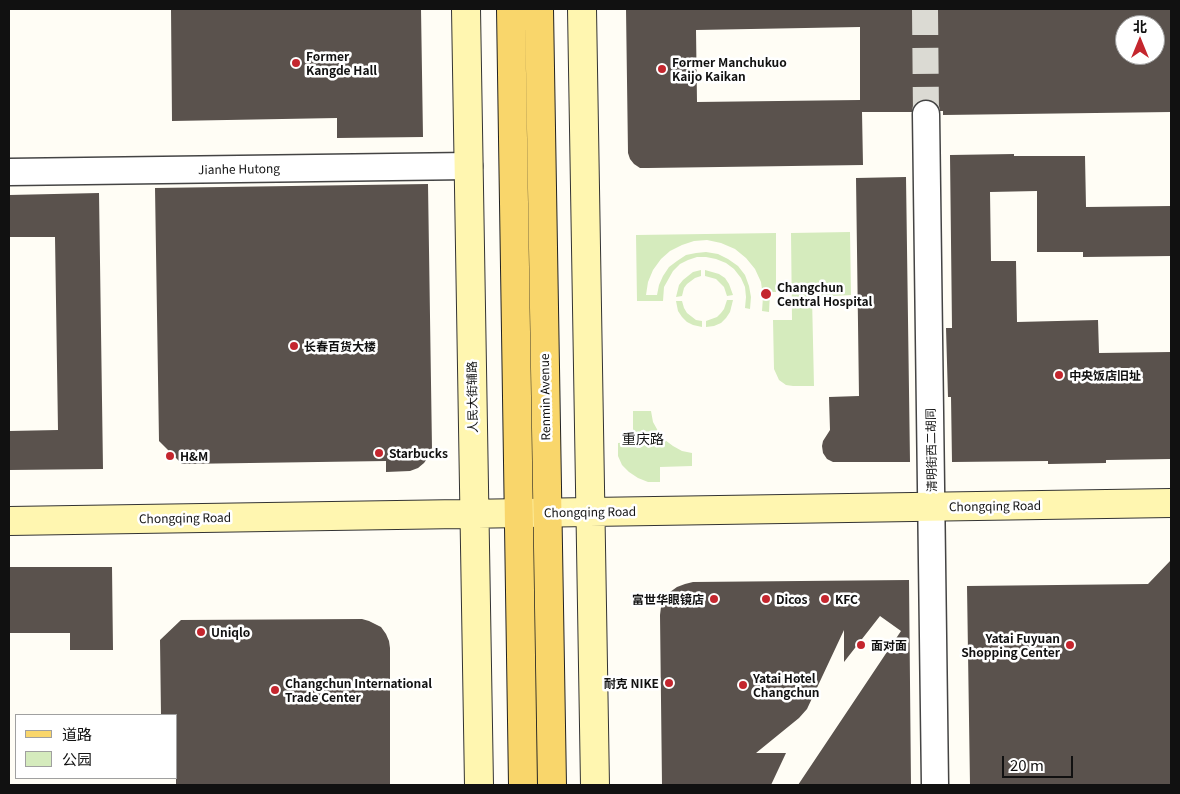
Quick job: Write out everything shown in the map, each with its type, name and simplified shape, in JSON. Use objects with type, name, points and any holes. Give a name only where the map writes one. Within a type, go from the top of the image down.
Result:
[{"type":"main road","name":"人民大街辅路","points":[[466,9],[479,785]]},
{"type":"main road","points":[[511,9],[524,785]]},
{"type":"main road","name":"Renmin Avenue","points":[[539,9],[552,785]]},
{"type":"main road","points":[[582,9],[595,785]]},
{"type":"main road","name":"Chongqing Road","points":[[9,521],[1171,503]]},
{"type":"street","name":"清明街西二胡同","points":[[926,114],[935,785]]},
{"type":"street","name":"Jianhe Hutong","points":[[9,172],[469,166]]},
{"type":"green space","points":[[850,232],[851,295],[812,297],[814,386],[786,385],[779,380],[774,369],[773,320],[792,320],[791,233]]},
{"type":"green space","points":[[776,233],[776,292],[770,292],[769,312],[762,311],[761,282],[755,269],[746,258],[735,249],[707,240],[694,241],[682,245],[670,251],[661,259],[653,270],[648,282],[646,295],[657,295],[663,276],[669,267],[677,261],[686,255],[706,252],[718,254],[728,259],[738,266],[745,275],[751,297],[750,309],[745,308],[745,287],[734,269],[726,263],[706,257],[688,260],[680,264],[673,271],[664,287],[663,301],[637,301],[636,235]]},
{"type":"green space","points":[[701,270],[701,276],[687,284],[682,296],[676,297],[679,285],[683,280],[693,272]]},
{"type":"green space","points":[[705,270],[725,278],[733,295],[727,296],[724,287],[716,279],[705,276]]},
{"type":"green space","points":[[727,300],[733,300],[730,312],[726,318],[721,323],[706,327],[706,321],[717,317],[721,313]]},
{"type":"green space","points":[[676,301],[682,301],[687,313],[696,320],[702,321],[702,327],[687,322],[682,317],[678,311]]},
{"type":"green space","points":[[633,411],[651,411],[653,422],[665,440],[682,451],[692,453],[692,466],[660,467],[660,482],[648,482],[629,472],[622,465],[618,456],[618,443],[633,442]]},
{"type":"building","name":"Former Kangde Hall","points":[[171,9],[421,9],[423,137],[337,138],[337,118],[172,121]]},
{"type":"building","points":[[626,9],[1171,9],[1171,112],[943,115],[943,111],[940,111],[939,106],[934,101],[925,99],[918,101],[913,106],[912,112],[862,112],[863,165],[640,168],[630,159],[628,153]],"holes":[[[860,27],[860,100],[697,102],[696,30]]]},
{"type":"building","points":[[1014,154],[1014,156],[1085,156],[1086,207],[1171,206],[1171,256],[1083,257],[1083,252],[1037,252],[1037,191],[990,192],[991,261],[1016,261],[1017,322],[1098,320],[1099,353],[1171,352],[1171,459],[1106,460],[1106,463],[1048,464],[1048,461],[952,462],[951,397],[948,397],[946,328],[952,328],[950,155]]},
{"type":"building","points":[[906,177],[910,462],[833,462],[827,459],[823,453],[822,446],[830,430],[829,397],[859,396],[856,178]]},
{"type":"building","name":"长春百货大楼","points":[[428,184],[432,449],[424,463],[410,471],[386,472],[386,461],[182,464],[159,441],[155,188]]},
{"type":"building","points":[[99,193],[103,469],[9,470],[9,431],[58,430],[55,237],[9,237],[9,195]]},
{"type":"building","name":"Yatai Fuyuan Shopping Center","points":[[1171,560],[1171,785],[970,785],[967,586],[1148,584]]},
{"type":"building","points":[[9,567],[112,567],[113,650],[70,650],[70,633],[9,633]]},
{"type":"building","name":"Yatai Hotel Changchun","points":[[909,580],[911,785],[798,785],[901,631],[880,616],[844,662],[844,630],[807,709],[799,718],[756,753],[786,753],[771,785],[662,785],[660,615],[661,607],[670,592],[677,587],[693,582]]},
{"type":"building","name":"Changchun International Trade Center","points":[[362,619],[381,627],[389,641],[390,648],[390,785],[176,785],[176,779],[178,779],[178,714],[161,714],[160,640],[181,620]]},
{"type":"tunnel","points":[[925,9],[926,114]]},
{"type":"place","name":"Former Kangde Hall","points":[[296,63]]},
{"type":"place","name":"Former Manchukuo Kaijo Kaikan","points":[[662,69]]},
{"type":"place","name":"Changchun Central Hospital","points":[[766,294]]},
{"type":"place","name":"长春百货大楼","points":[[294,346]]},
{"type":"place","name":"中央饭店旧址","points":[[1059,375]]},
{"type":"place","name":"Starbucks","points":[[379,453]]},
{"type":"place","name":"H&M","points":[[170,456]]},
{"type":"place","name":"富世华眼镜店","points":[[714,599]]},
{"type":"place","name":"Dicos","points":[[766,599]]},
{"type":"place","name":"KFC","points":[[825,599]]},
{"type":"place","name":"Uniqlo","points":[[201,632]]},
{"type":"place","name":"面对面","points":[[861,645]]},
{"type":"place","name":"Yatai Fuyuan Shopping Center","points":[[1070,645]]},
{"type":"place","name":"耐克 NIKE","points":[[669,683]]},
{"type":"place","name":"Yatai Hotel Changchun","points":[[743,685]]},
{"type":"place","name":"Changchun International Trade Center","points":[[275,690]]},
{"type":"district","name":"重庆路","points":[[643,439]]}]
